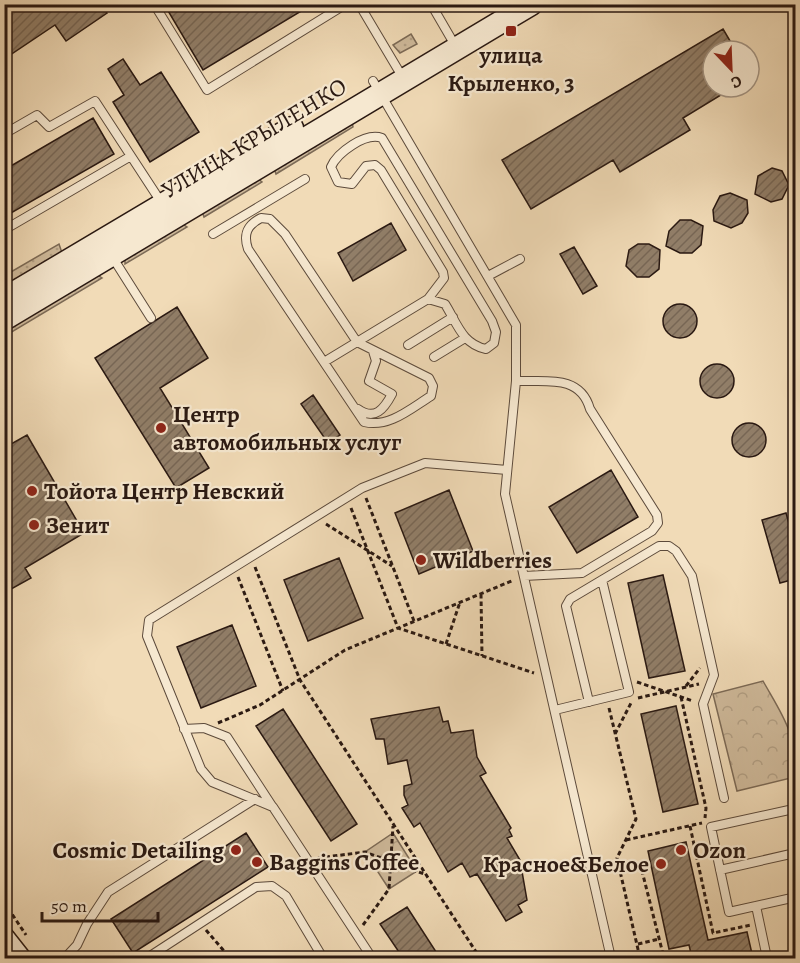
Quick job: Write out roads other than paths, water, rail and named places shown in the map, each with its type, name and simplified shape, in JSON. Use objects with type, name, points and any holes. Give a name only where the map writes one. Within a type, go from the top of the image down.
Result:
[{"type":"street","name":"УЛИЦА КРЫЛЕНКО","points":[[453,42],[500,4]]},
{"type":"street","name":"УЛИЦА КРЫЛЕНКО","points":[[4,299],[167,212],[453,42],[531,4]]},
{"type":"street","name":"УЛИЦА КРЫЛЕНКО","points":[[4,319],[111,255],[167,212]]},
{"type":"street","points":[[4,939],[24,949]]},
{"type":"lane","points":[[154,4],[207,90],[346,4]]},
{"type":"lane","points":[[359,4],[400,73]]},
{"type":"lane","points":[[431,4],[453,42]]},
{"type":"lane","points":[[377,87],[516,325],[516,381],[505,494],[611,958]]},
{"type":"lane","points":[[4,134],[37,115],[45,126],[49,127],[95,101],[167,212]]},
{"type":"lane","points":[[324,362],[428,299],[441,285],[443,272],[381,170],[375,165],[366,166],[352,184],[338,182],[334,176],[331,167],[335,159],[368,137],[382,138],[496,332],[494,344],[486,349],[473,346],[465,338],[445,304],[428,299]]},
{"type":"lane","points":[[4,230],[131,156]]},
{"type":"lane","points":[[213,234],[305,179]]},
{"type":"lane","points":[[261,218],[270,219],[279,225],[357,342],[373,351],[429,378],[433,386],[431,396],[389,422],[376,425],[364,422],[248,249],[244,238],[253,222],[261,218]]},
{"type":"lane","points":[[111,255],[151,318]]},
{"type":"lane","points":[[488,276],[520,259]]},
{"type":"lane","points":[[408,345],[453,316]]},
{"type":"lane","points":[[434,357],[465,338]]},
{"type":"lane","points":[[351,404],[366,414],[377,414],[385,408],[392,394],[369,381],[376,361],[373,351]]},
{"type":"lane","points":[[516,381],[563,382],[576,386],[586,396],[590,409],[657,515],[658,523],[652,531],[582,573],[524,576]]},
{"type":"lane","points":[[273,807],[212,782],[201,769],[147,636],[149,620],[362,488],[425,463],[507,470]]},
{"type":"lane","points":[[589,702],[566,606],[570,599],[659,546],[669,546],[676,551],[692,576],[711,661],[714,675],[703,704],[724,798]]},
{"type":"lane","points":[[555,710],[629,692],[602,580]]},
{"type":"lane","points":[[184,729],[204,728],[227,737],[372,958]]},
{"type":"lane","points":[[65,958],[77,945],[108,892],[255,799]]},
{"type":"lane","points":[[789,810],[711,827],[729,912],[795,897]]},
{"type":"lane","points":[[720,870],[795,853]]},
{"type":"lane","points":[[147,958],[256,887],[272,886],[286,896],[323,958]]},
{"type":"lane","points":[[756,906],[767,958]]},
{"type":"place","name":"улица Крыленко, 3","points":[[511,31]]},
{"type":"place","name":"Центр автомобильных услуг","points":[[161,428]]},
{"type":"place","name":"Тойота Центр Невский","points":[[32,491]]},
{"type":"place","name":"Зенит","points":[[34,525]]},
{"type":"place","name":"Wildberries","points":[[421,560]]},
{"type":"place","name":"Cosmic Detailing","points":[[236,850]]},
{"type":"place","name":"Ozon","points":[[681,850]]},
{"type":"place","name":"Baggins Coffee","points":[[257,862]]},
{"type":"place","name":"Красное&Белое","points":[[661,864]]}]
